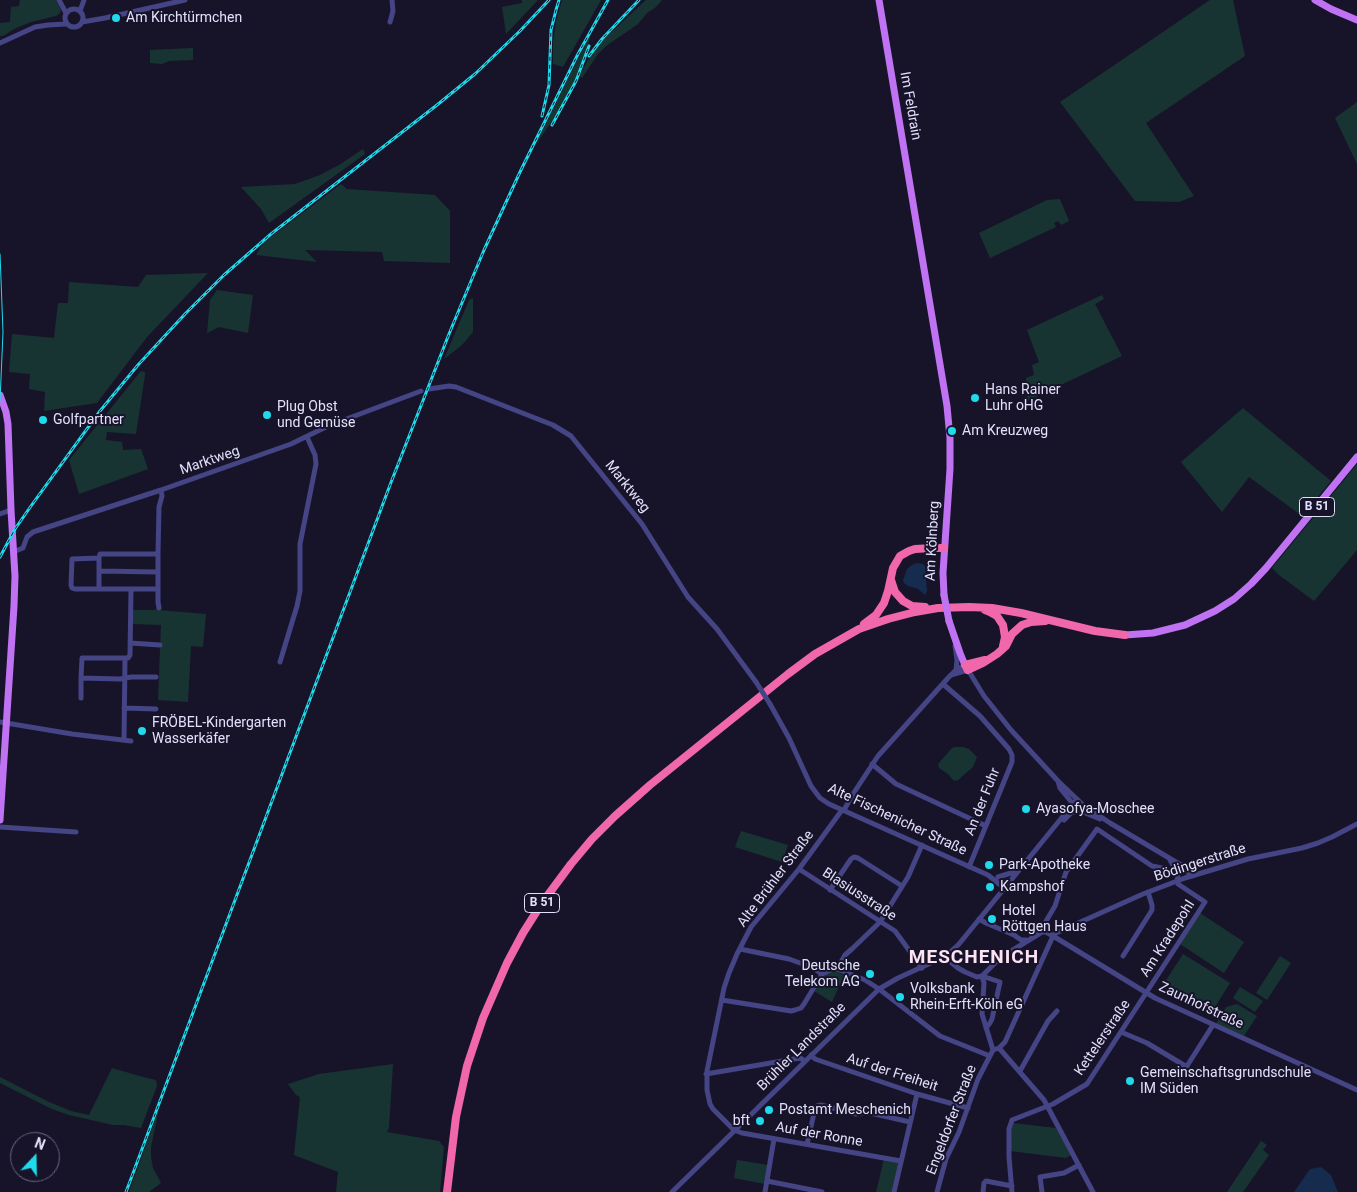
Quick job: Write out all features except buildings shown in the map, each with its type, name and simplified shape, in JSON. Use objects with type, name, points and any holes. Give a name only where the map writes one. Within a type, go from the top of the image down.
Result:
[{"type":"highway","points":[[852,634],[879,612],[887,596],[893,568],[900,556],[908,551],[922,549],[944,550]]},
{"type":"highway","points":[[891,578],[895,592],[906,603],[916,607],[938,608]]},
{"type":"highway","points":[[969,607],[990,612],[999,618],[1005,631],[1001,650]]},
{"type":"highway","name":"B 51","points":[[447,1192],[464,1078],[477,1034],[496,987],[516,946],[542,903],[575,859],[627,804],[650,784],[794,669],[824,648],[866,626],[888,619],[938,608],[969,607],[1008,610],[1095,632],[1125,635]]},
{"type":"highway","points":[[966,667],[983,663],[1001,650],[1006,646],[1012,634],[1022,625],[1052,620]]},
{"type":"main road","name":"Im Feldrain","points":[[879,0],[947,406],[950,445]]},
{"type":"main road","points":[[1315,0],[1357,20]]},
{"type":"main road","points":[[0,396],[8,424],[15,576],[3,722],[0,820]]},
{"type":"main road","name":"Am Kölnberg","points":[[950,445],[950,478],[943,573],[944,595],[954,638],[966,667]]},
{"type":"main road","name":"B 51","points":[[1125,635],[1160,632],[1185,625],[1204,618],[1237,597],[1269,565],[1357,457]]},
{"type":"street","points":[[0,43],[35,27],[66,24],[74,27],[79,26],[74,14],[60,0]]},
{"type":"street","points":[[66,24],[83,0]]},
{"type":"street","points":[[48,25],[74,14],[100,19],[185,0]]},
{"type":"street","points":[[390,22],[393,11],[392,0]]},
{"type":"street","name":"Marktweg","points":[[429,389],[449,386],[456,387],[553,425],[571,436],[642,524],[688,597],[717,629],[770,704]]},
{"type":"street","name":"Marktweg","points":[[13,552],[24,548],[27,537],[33,532],[161,490],[291,444],[328,426],[421,391]]},
{"type":"street","points":[[280,662],[300,591],[300,544],[316,464],[315,455],[307,437]]},
{"type":"street","points":[[159,608],[158,554],[161,490]]},
{"type":"street","points":[[0,514],[11,510]]},
{"type":"street","points":[[99,589],[99,555],[102,553],[158,554]]},
{"type":"street","points":[[99,558],[72,558],[72,588],[158,590]]},
{"type":"street","points":[[99,571],[158,572]]},
{"type":"street","points":[[82,698],[80,694],[82,658],[128,658],[130,655],[131,589]]},
{"type":"street","points":[[954,638],[957,660],[956,670]]},
{"type":"street","points":[[130,643],[160,645]]},
{"type":"street","points":[[124,740],[125,658]]},
{"type":"street","points":[[951,675],[966,667]]},
{"type":"street","name":"Alte Brühler Straße","points":[[734,1130],[710,1104],[706,1074],[729,973],[751,927],[799,869],[843,810],[872,764],[951,675],[956,670],[966,667]]},
{"type":"street","name":"Am Kölnberg","points":[[966,667],[984,696],[1010,730],[1084,806],[1181,865],[1192,876]]},
{"type":"street","points":[[81,678],[156,678]]},
{"type":"street","name":"An der Fuhr","points":[[943,684],[980,716],[1009,749],[1012,756],[1012,762],[969,866]]},
{"type":"street","name":"Alte Fischenicher Straße","points":[[770,704],[789,738],[814,792],[820,798],[988,875]]},
{"type":"street","points":[[124,708],[156,709]]},
{"type":"street","points":[[3,722],[72,734],[131,741]]},
{"type":"street","points":[[872,764],[896,784],[986,826]]},
{"type":"street","name":"Am Kölnberg","points":[[1058,781],[1060,788],[1073,804],[1083,812],[1110,823]]},
{"type":"street","name":"Brühler Landstraße","points":[[672,1192],[879,989],[946,956],[959,944],[1077,799]]},
{"type":"street","points":[[1057,825],[1062,823],[1072,812],[1083,812]]},
{"type":"street","name":"Bödingerstraße","points":[[1053,936],[1148,892],[1177,881],[1248,859],[1318,843],[1357,824]]},
{"type":"street","points":[[0,827],[76,832]]},
{"type":"street","points":[[982,976],[1000,958],[1042,932],[1042,928],[1056,906],[1066,872],[1097,829],[1152,866],[1162,868]]},
{"type":"street","points":[[837,969],[844,955],[854,948],[880,922],[908,877],[922,845]]},
{"type":"street","points":[[830,890],[854,857],[902,886]]},
{"type":"street","points":[[1170,860],[1178,874],[1177,881]]},
{"type":"street","name":"Am Kölnberg","points":[[1170,860],[1186,878]]},
{"type":"street","points":[[998,877],[1011,873],[1022,866]]},
{"type":"street","name":"Blasiusstraße","points":[[799,869],[898,934],[922,968]]},
{"type":"street","points":[[988,875],[1009,882]]},
{"type":"street","points":[[988,875],[1004,888]]},
{"type":"street","name":"Am Kradepohl","points":[[1146,993],[1204,904],[1178,884],[1177,881]]},
{"type":"street","points":[[1123,956],[1152,910],[1148,892]]},
{"type":"street","points":[[980,919],[1023,940],[1028,940]]},
{"type":"street","name":"Zaunhofstraße","points":[[1042,932],[1071,946],[1146,993],[1357,1090]]},
{"type":"street","points":[[982,976],[984,983],[982,1014],[993,1050],[999,1048],[1005,1042],[1053,936]]},
{"type":"street","points":[[1017,947],[1018,937]]},
{"type":"street","points":[[740,949],[789,959],[811,967],[822,974]]},
{"type":"street","points":[[946,956],[958,968],[977,977],[982,976],[1000,982],[992,1019],[986,1028]]},
{"type":"street","points":[[722,1000],[796,1010],[804,1004],[822,974],[828,970],[837,969],[879,989],[940,1036],[990,1056]]},
{"type":"street","name":"Kettelerstraße","points":[[1012,1189],[1009,1133],[1013,1119],[1047,1106],[1087,1084],[1146,993]]},
{"type":"street","points":[[1020,1071],[1048,1021],[1057,1011]]},
{"type":"street","points":[[1180,1077],[1214,1025]]},
{"type":"street","points":[[1121,1032],[1147,1043],[1187,1067]]},
{"type":"street","points":[[999,1048],[1036,1090],[1047,1106],[1093,1192]]},
{"type":"street","name":"Engeldorfer Straße","points":[[937,1192],[946,1159],[959,1132],[978,1079],[993,1050]]},
{"type":"street","name":"Auf der Freiheit","points":[[811,1056],[917,1094],[968,1108]]},
{"type":"street","points":[[706,1074],[800,1058],[805,1061]]},
{"type":"street","points":[[894,1192],[917,1094]]},
{"type":"street","points":[[807,1144],[817,1106],[856,1114],[866,1112],[910,1122]]},
{"type":"street","name":"Auf der Ronne","points":[[734,1130],[742,1134],[901,1161]]},
{"type":"street","points":[[765,1192],[774,1139]]},
{"type":"street","points":[[1042,1192],[1040,1177],[1064,1173],[1079,1165]]},
{"type":"street","points":[[767,1181],[819,1192]]},
{"type":"street","points":[[982,1192],[986,1181],[1012,1189]]},
{"type":"green space","points":[[20,0],[56,0],[61,10],[56,16],[31,22],[0,36],[0,23],[10,22],[11,7],[19,6]]},
{"type":"green space","points":[[522,0],[538,0],[506,34],[502,7],[522,3]]},
{"type":"green space","points":[[562,0],[601,0],[563,67],[553,64],[553,42]]},
{"type":"green space","points":[[646,0],[662,0],[638,24],[606,46],[598,54],[582,78],[579,76],[603,40]]},
{"type":"green space","points":[[1210,0],[1233,0],[1245,56],[1146,123],[1194,196],[1179,202],[1135,201],[1060,102]]},
{"type":"green space","points":[[589,37],[584,58],[576,78],[558,112],[535,146]]},
{"type":"green space","points":[[193,48],[193,60],[169,61],[162,64],[150,63],[150,50]]},
{"type":"green space","points":[[1357,102],[1357,164],[1335,118]]},
{"type":"green space","points":[[363,149],[365,154],[269,223],[261,209],[241,187],[295,184],[320,175]]},
{"type":"green space","points":[[341,184],[347,189],[435,195],[450,211],[450,263],[384,261],[382,252],[305,250],[317,262],[256,255],[263,243]]},
{"type":"green space","points":[[1060,199],[1069,221],[1061,225],[1058,221],[1054,223],[1056,227],[990,258],[979,233],[1047,200]]},
{"type":"green space","points":[[208,273],[147,337],[97,403],[44,411],[45,392],[29,389],[30,374],[9,372],[12,334],[54,338],[58,303],[68,303],[69,282],[138,287],[146,275]]},
{"type":"green space","points":[[217,290],[253,295],[248,333],[219,327],[207,333],[210,300]]},
{"type":"green space","points":[[1102,295],[1104,299],[1095,304],[1122,356],[1027,401],[1026,378],[1034,375],[1032,365],[1039,362],[1027,330]]},
{"type":"green space","points":[[473,298],[473,332],[462,345],[444,359],[469,300]]},
{"type":"green space","points":[[141,371],[145,372],[145,375],[136,434],[107,432],[106,440],[122,442],[123,450],[141,449],[148,469],[79,494],[69,460]]},
{"type":"green space","points":[[1243,408],[1331,481],[1302,516],[1249,477],[1222,512],[1181,462]]},
{"type":"green space","points":[[1357,464],[1357,550],[1314,601],[1272,568]]},
{"type":"green space","points":[[157,608],[158,610],[206,614],[203,647],[191,646],[188,702],[158,700],[161,625],[132,624],[132,610],[155,610]]},
{"type":"green space","points":[[955,747],[969,749],[977,757],[973,767],[958,780],[954,781],[939,768],[938,764]]},
{"type":"green space","points":[[741,831],[788,845],[782,862],[735,847]]},
{"type":"green space","points":[[1200,913],[1244,942],[1224,973],[1180,944]]},
{"type":"green space","points":[[1183,954],[1230,983],[1210,1015],[1163,985]]},
{"type":"green space","points":[[1280,956],[1291,963],[1267,1000],[1256,993]]},
{"type":"green space","points":[[830,972],[848,976],[849,979],[842,980],[832,1002],[814,991],[825,975]]},
{"type":"green space","points":[[1240,987],[1263,1001],[1255,1012],[1233,998]]},
{"type":"green space","points":[[1237,1004],[1257,1016],[1244,1036],[1216,1024],[1226,1007]]},
{"type":"green space","points":[[393,1064],[389,1128],[387,1132],[439,1141],[444,1147],[440,1192],[336,1192],[338,1172],[294,1155],[300,1097],[296,1095],[288,1084],[319,1074]]},
{"type":"green space","points":[[112,1068],[156,1080],[157,1086],[141,1128],[113,1125],[69,1115],[52,1109],[0,1083],[0,1077],[49,1102],[71,1111],[89,1115]]},
{"type":"green space","points":[[159,1109],[151,1147],[151,1157],[153,1168],[161,1183],[149,1192],[129,1192]]},
{"type":"green space","points":[[1013,1123],[1056,1128],[1071,1155],[1066,1158],[1010,1151]]},
{"type":"green space","points":[[1261,1141],[1267,1145],[1263,1150],[1269,1155],[1243,1192],[1227,1192]]},
{"type":"green space","points":[[884,1159],[897,1161],[899,1166],[893,1192],[876,1192]]},
{"type":"green space","points":[[737,1160],[768,1165],[765,1184],[734,1178]]},
{"type":"water","points":[[917,563],[925,566],[927,591],[925,595],[918,589],[908,586],[903,580],[907,569]]},
{"type":"water","points":[[1321,1167],[1331,1175],[1338,1192],[1294,1192],[1310,1169]]},
{"type":"tram line","points":[[0,254],[3,332],[0,401]]},
{"type":"railway","points":[[0,557],[15,529],[100,411],[138,365],[185,314],[224,275],[271,234],[475,74],[549,0]]},
{"type":"railway","points":[[542,116],[549,85],[551,30],[559,0]]},
{"type":"railway","points":[[126,1192],[390,485],[449,334],[484,250],[520,172],[578,54],[608,0]]},
{"type":"railway","points":[[589,56],[602,39],[639,0]]},
{"type":"railway","points":[[552,125],[576,81],[589,46]]},
{"type":"place","name":"Am Kirchtürmchen","points":[[116,18]]},
{"type":"place","name":"Hans Rainer Luhr oHG","points":[[975,398]]},
{"type":"place","name":"Plug Obst und Gemüse","points":[[267,415]]},
{"type":"place","name":"Golfpartner","points":[[43,420]]},
{"type":"place","name":"Am Kreuzweg","points":[[952,431]]},
{"type":"place","name":"FRÖBEL-Kindergarten Wasserkäfer","points":[[142,731]]},
{"type":"place","name":"Ayasofya-Moschee","points":[[1026,809]]},
{"type":"place","name":"Park-Apotheke","points":[[989,865]]},
{"type":"place","name":"Kampshof","points":[[990,887]]},
{"type":"place","name":"Hotel Röttgen Haus","points":[[992,919]]},
{"type":"place","name":"Deutsche Telekom AG","points":[[870,974]]},
{"type":"place","name":"Volksbank Rhein-Erft-Köln eG","points":[[900,997]]},
{"type":"place","name":"Gemeinschaftsgrundschule IM Süden","points":[[1130,1081]]},
{"type":"place","name":"Postamt Meschenich","points":[[769,1110]]},
{"type":"place","name":"bft","points":[[760,1121]]},
{"type":"district","name":"MESCHENICH","points":[[974,958]]}]
